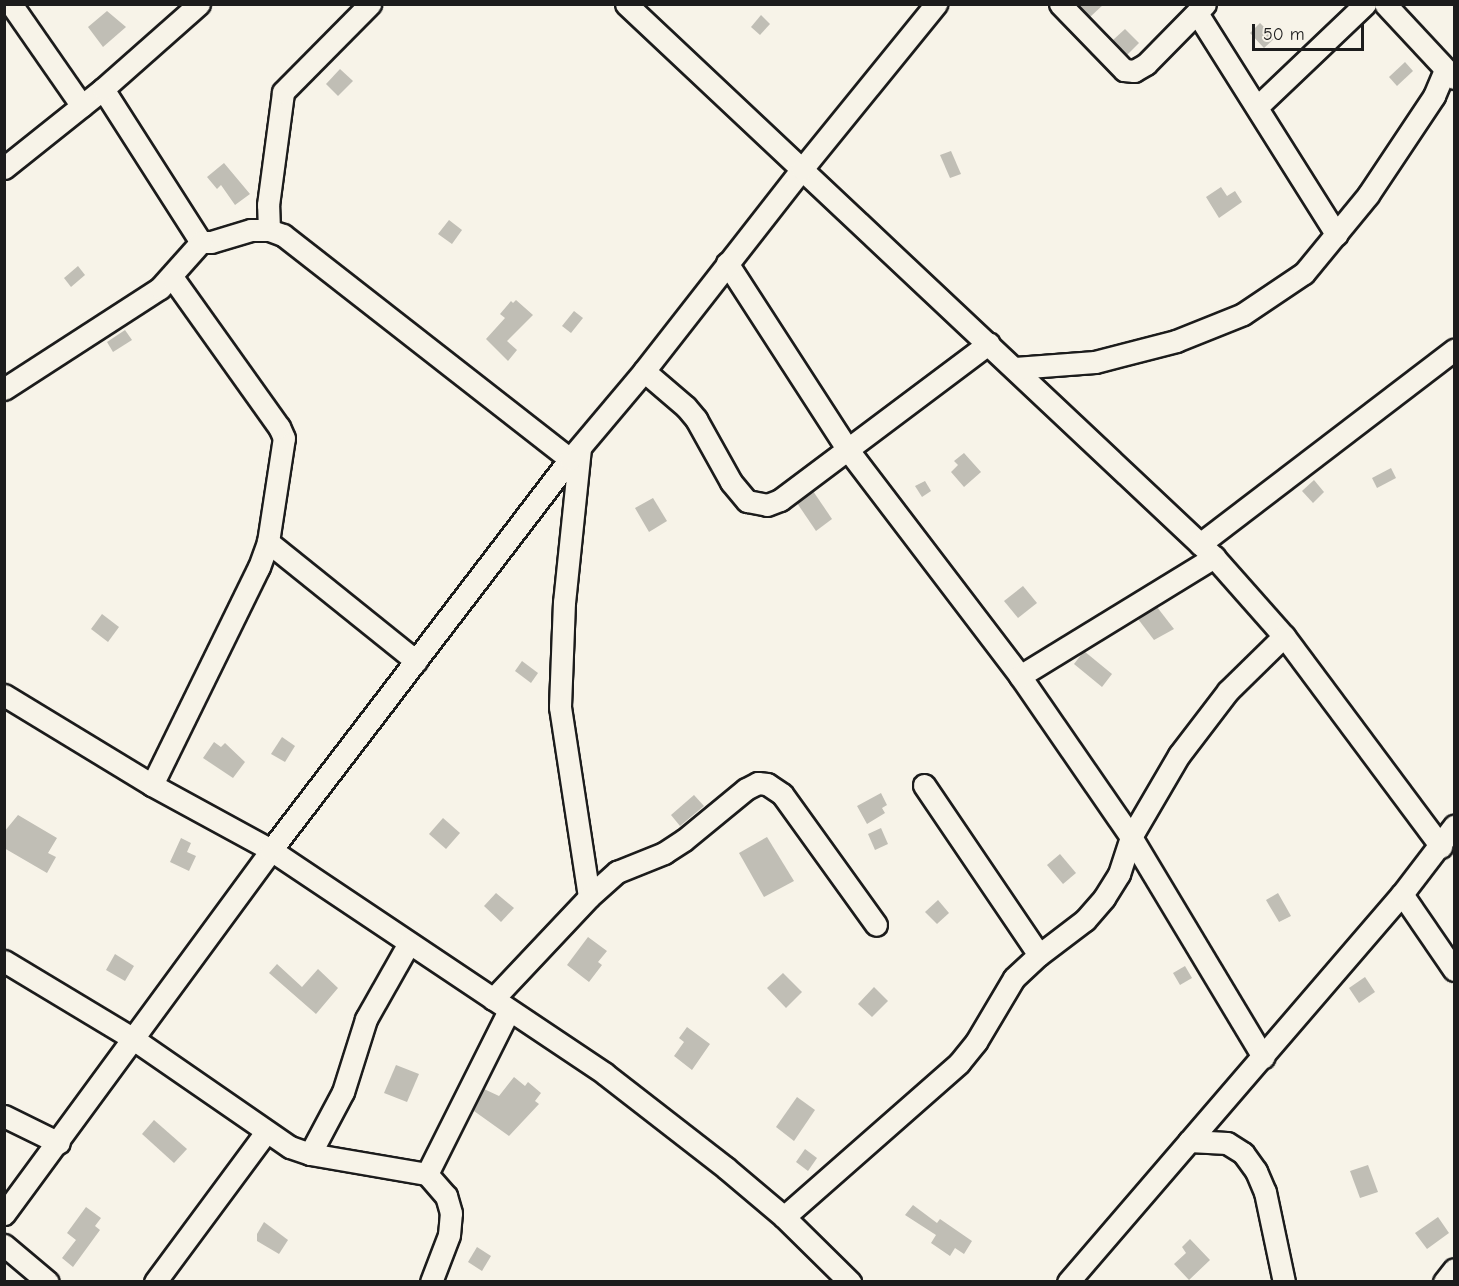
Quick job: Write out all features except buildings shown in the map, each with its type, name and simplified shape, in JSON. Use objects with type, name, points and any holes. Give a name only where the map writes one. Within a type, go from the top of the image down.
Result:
[{"type":"street","points":[[11,4],[82,106]]},
{"type":"street","points":[[4,168],[103,89],[199,4]]},
{"type":"street","points":[[626,4],[1207,550],[1284,636],[1441,847]]},
{"type":"street","points":[[4,1214],[59,1143],[132,1038],[271,850],[575,453],[644,371],[727,262],[936,4]]},
{"type":"street","points":[[1060,4],[1124,70],[1134,71],[1146,64],[1201,9],[1257,106],[1337,235]]},
{"type":"street","points":[[1257,106],[1365,4]]},
{"type":"street","points":[[1015,368],[1095,362],[1176,341],[1243,314],[1304,273],[1368,195],[1450,75],[1385,4]]},
{"type":"street","points":[[268,230],[268,205],[283,92],[360,7]]},
{"type":"street","points":[[103,89],[201,242]]},
{"type":"street","points":[[201,242],[211,242],[251,230],[268,230],[299,246],[366,301],[575,453]]},
{"type":"street","points":[[4,389],[160,288],[201,242]]},
{"type":"street","points":[[727,262],[848,450],[1020,676],[1131,837],[1263,1058]]},
{"type":"street","points":[[153,785],[259,567],[268,542],[284,438],[279,427],[172,277]]},
{"type":"street","points":[[644,371],[686,407],[696,420],[731,482],[753,504],[767,505],[780,500],[989,343]]},
{"type":"street","points":[[1020,676],[1207,550],[1455,350]]},
{"type":"street","points":[[575,453],[564,602],[560,707],[589,897]]},
{"type":"street","points":[[268,542],[416,661]]},
{"type":"street","points":[[784,1217],[959,1063],[976,1042],[1014,978],[1039,955],[1085,920],[1104,898],[1119,874],[1131,837],[1179,755],[1228,691],[1284,636]]},
{"type":"street","points":[[4,696],[153,785],[271,850],[605,1074],[664,1118],[784,1217],[846,1279]]},
{"type":"street","points":[[427,1174],[501,1005],[589,897],[617,872],[664,853],[684,840],[746,789],[758,783],[767,784],[782,794],[876,925]]},
{"type":"street","points":[[924,785],[1039,955]]},
{"type":"street","points":[[1078,1278],[1190,1141],[1402,894],[1441,847],[1455,826]]},
{"type":"street","points":[[1402,894],[1455,970]]},
{"type":"street","points":[[310,1154],[344,1092],[366,1019],[409,943]]},
{"type":"street","points":[[4,961],[132,1038],[290,1147],[310,1154],[427,1174],[446,1196],[451,1213],[449,1235],[432,1281]]},
{"type":"street","points":[[4,1116],[59,1143]]},
{"type":"street","points":[[155,1281],[266,1132]]},
{"type":"street","points":[[1190,1141],[1227,1143],[1243,1153],[1256,1171],[1265,1192],[1284,1281]]},
{"type":"street","points":[[4,1245],[48,1281]]},
{"type":"street","points":[[1444,1281],[1455,1269]]}]
